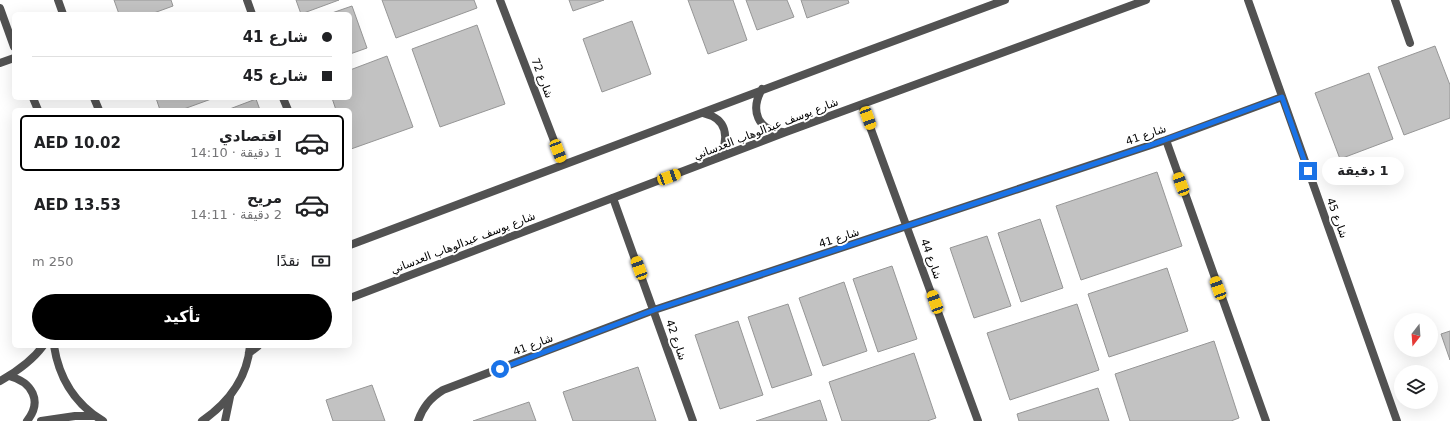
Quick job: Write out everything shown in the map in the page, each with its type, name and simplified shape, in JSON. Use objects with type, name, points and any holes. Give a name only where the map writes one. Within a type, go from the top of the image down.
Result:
[{"type":"street","points":[[58,0],[62,12]]},
{"type":"street","points":[[247,0],[251,12]]},
{"type":"street","name":"شارع 72","points":[[500,0],[563,164]]},
{"type":"street","points":[[352,244],[563,164],[703,113],[762,89],[1005,0]]},
{"type":"street","name":"شارع يوسف عبدالوهاب العدساني","points":[[352,297],[712,162],[786,132],[1146,0]]},
{"type":"street","name":"شارع 45","points":[[1248,0],[1397,421]]},
{"type":"street","points":[[1395,0],[1410,43]]},
{"type":"street","points":[[0,8],[12,41]]},
{"type":"street","points":[[0,63],[12,59]]},
{"type":"street","points":[[762,89],[757,98],[756,109],[759,119],[766,127],[776,132],[786,132]]},
{"type":"street","name":"شارع 41","points":[[418,421],[425,405],[433,396],[443,390],[654,310],[908,227],[1166,140],[1282,97]]},
{"type":"street","name":"شارع 44","points":[[862,105],[978,421]]},
{"type":"street","points":[[703,113],[713,116],[721,124],[726,134],[725,145],[720,155],[712,162]]},
{"type":"street","points":[[1166,140],[1266,421]]},
{"type":"street","name":"شارع 42","points":[[613,198],[693,421]]},
{"type":"street","points":[[0,381],[34,357],[41,348]]},
{"type":"street","points":[[54,348],[57,363],[71,392],[82,405],[103,421]]},
{"type":"street","points":[[202,421],[216,411],[230,397],[243,374],[250,350]]},
{"type":"street","points":[[9,376],[20,378],[28,385],[33,394],[35,405],[32,415],[27,421]]},
{"type":"street","points":[[225,421],[230,397]]},
{"type":"street","points":[[41,421],[63,417],[95,416]]},
{"type":"building","points":[[114,0],[171,0],[173,6],[156,12],[118,12]]},
{"type":"building","points":[[296,0],[339,0],[306,12],[300,12]]},
{"type":"building","points":[[382,0],[474,0],[477,8],[396,38]]},
{"type":"building","points":[[569,0],[604,0],[573,11]]},
{"type":"building","points":[[688,0],[733,0],[747,40],[708,54]]},
{"type":"building","points":[[746,0],[787,0],[794,17],[757,30]]},
{"type":"building","points":[[801,0],[848,0],[849,3],[807,18]]},
{"type":"building","points":[[352,6],[367,48],[352,53],[352,12],[335,12]]},
{"type":"building","points":[[632,21],[651,74],[602,92],[583,39]]},
{"type":"building","points":[[477,25],[505,104],[440,127],[412,49]]},
{"type":"building","points":[[1435,46],[1450,85],[1450,118],[1404,135],[1378,67]]},
{"type":"building","points":[[387,56],[413,127],[352,149],[352,108],[335,108],[333,100],[352,100],[352,69]]},
{"type":"building","points":[[1369,73],[1393,139],[1340,159],[1315,93]]},
{"type":"building","points":[[157,100],[208,100],[186,108],[159,108]]},
{"type":"building","points":[[256,100],[259,108],[232,108]]},
{"type":"building","points":[[1157,172],[1182,246],[1081,280],[1056,206]]},
{"type":"building","points":[[1040,219],[1063,288],[1021,302],[998,233]]},
{"type":"building","points":[[987,236],[1011,306],[974,318],[950,248]]},
{"type":"building","points":[[892,266],[917,339],[878,352],[853,279]]},
{"type":"building","points":[[1167,268],[1188,331],[1109,357],[1088,294]]},
{"type":"building","points":[[844,282],[867,351],[823,366],[799,298]]},
{"type":"building","points":[[788,304],[812,375],[772,388],[748,317]]},
{"type":"building","points":[[1077,304],[1099,370],[1010,400],[987,333]]},
{"type":"building","points":[[738,321],[763,395],[720,409],[695,335]]},
{"type":"building","points":[[1450,331],[1450,360],[1441,334]]},
{"type":"building","points":[[1214,341],[1239,418],[1231,421],[1130,421],[1115,374]]},
{"type":"building","points":[[914,353],[936,418],[927,421],[842,421],[829,382]]},
{"type":"building","points":[[638,367],[656,421],[573,421],[563,392]]},
{"type":"building","points":[[372,385],[385,421],[333,421],[326,400]]},
{"type":"building","points":[[1098,388],[1109,421],[1019,421],[1017,414]]},
{"type":"building","points":[[820,400],[827,421],[756,421]]},
{"type":"building","points":[[529,402],[536,421],[473,421]]},
{"type":"route","points":[[500,369],[654,310],[893,232],[1151,145],[1282,97],[1308,171]]}]
